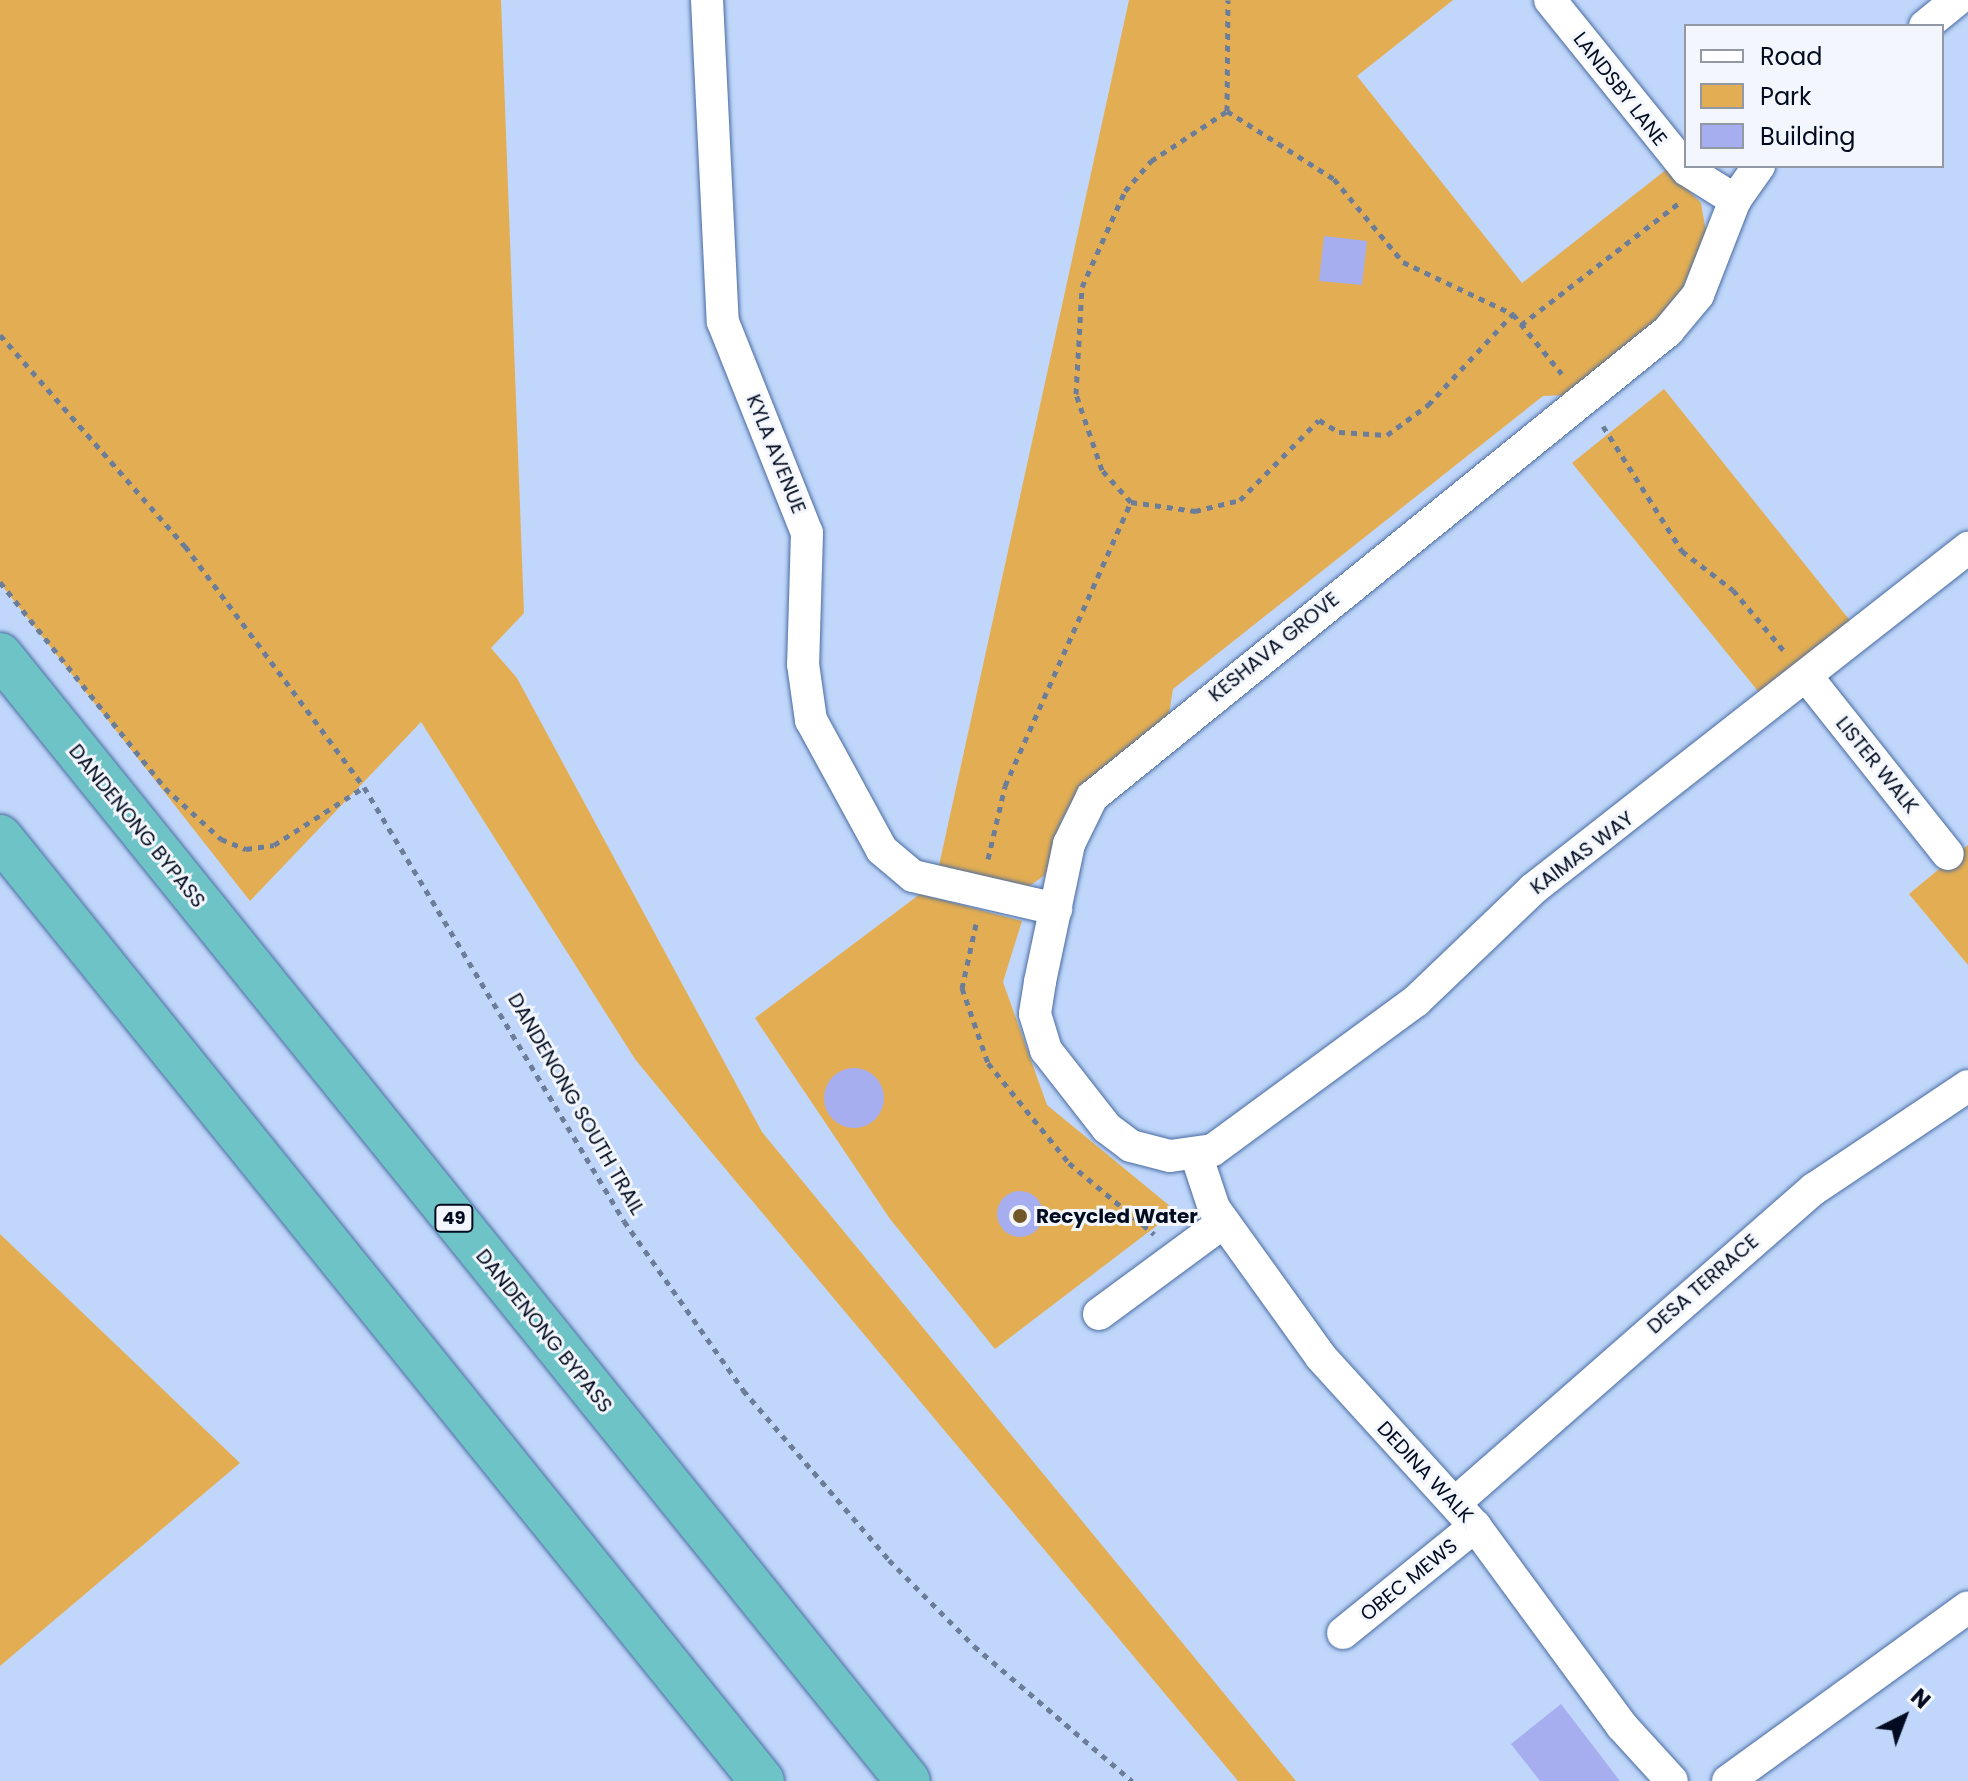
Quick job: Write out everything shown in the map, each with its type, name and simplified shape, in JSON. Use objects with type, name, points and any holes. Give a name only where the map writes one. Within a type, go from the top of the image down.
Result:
[{"type":"highway","name":"DANDENONG BYPASS","points":[[0,655],[908,1781]]},
{"type":"highway","points":[[0,837],[762,1781]]},
{"type":"street","name":"KYLA AVENUE","points":[[707,0],[723,322],[807,533],[804,691],[811,720],[882,850],[913,876],[980,894],[1056,909]]},
{"type":"street","name":"LANDSBY LANE","points":[[1550,0],[1669,151],[1684,165]]},
{"type":"street","points":[[1927,24],[1957,0]]},
{"type":"street","name":"LANDSBY LANE","points":[[1688,168],[1701,180],[1735,200]]},
{"type":"street","name":"KESHAVA GROVE","points":[[1196,1154],[1149,1153],[1118,1137],[1046,1050],[1035,1014],[1075,823],[1106,783],[1686,313],[1735,200],[1758,168]]},
{"type":"street","name":"KAIMAS WAY","points":[[1196,1154],[1238,1134],[1393,1019],[1533,889],[1968,548]]},
{"type":"street","name":"LISTER WALK","points":[[1807,677],[1948,854]]},
{"type":"street","name":"DESA TERRACE","points":[[1465,1515],[1814,1189],[1968,1086]]},
{"type":"street","name":"DEDINA WALK","points":[[1196,1154],[1203,1190],[1321,1357],[1465,1515],[1622,1726],[1672,1781]]},
{"type":"street","points":[[1099,1314],[1224,1222]]},
{"type":"street","name":"OBEC MEWS","points":[[1343,1633],[1465,1515]]},
{"type":"street","points":[[1728,1781],[1968,1607]]},
{"type":"path","points":[[1227,111],[1228,0]]},
{"type":"path","points":[[1227,111],[1334,179],[1403,262],[1513,314],[1582,400],[1682,551],[1733,590],[1807,677]]},
{"type":"path","points":[[1227,111],[1151,161],[1125,191],[1082,287],[1076,394],[1102,470],[1131,502],[1195,511],[1240,500],[1319,420],[1339,432],[1387,435],[1428,405],[1513,314]]},
{"type":"path","points":[[1521,325],[1701,180]]},
{"type":"path","name":"DANDENONG SOUTH TRAIL","points":[[0,335],[185,546],[364,787],[624,1221],[743,1390],[889,1560],[974,1646],[1132,1781]]},
{"type":"path","points":[[1131,502],[1005,786],[962,988],[988,1063],[1069,1163],[1176,1258]]},
{"type":"path","points":[[0,582],[165,788],[221,839],[246,849],[274,845],[364,787]]},
{"type":"green space","points":[[0,0],[501,0],[524,613],[491,648],[517,678],[762,1132],[1296,1781],[1238,1781],[697,1135],[635,1059],[421,722],[250,901],[0,583]]},
{"type":"green space","points":[[1129,0],[1453,0],[1357,76],[1522,283],[1667,169],[1701,203],[1706,232],[1675,306],[1567,395],[1543,396],[1173,689],[1169,714],[1084,784],[1062,819],[1045,875],[1028,887],[938,870]]},
{"type":"green space","points":[[1664,389],[1852,623],[1762,696],[1572,463]]},
{"type":"green space","points":[[1968,845],[1968,965],[1909,894]]},
{"type":"green space","points":[[920,894],[1022,921],[1003,982],[1047,1105],[1176,1211],[995,1349],[890,1219],[755,1018]]},
{"type":"green space","points":[[0,1234],[240,1463],[0,1666]]},
{"type":"building","points":[[1324,236],[1367,241],[1362,285],[1319,281]]},
{"type":"building","points":[[854,1068],[866,1070],[875,1077],[882,1086],[882,1110],[875,1119],[866,1126],[854,1128],[842,1126],[833,1119],[826,1110],[824,1098],[826,1086],[833,1077],[842,1070]]},
{"type":"building","name":"Recycled Water","points":[[1020,1191],[1036,1198],[1043,1214],[1036,1230],[1020,1237],[1004,1230],[997,1214],[1004,1198]]},
{"type":"building","points":[[1561,1704],[1620,1781],[1540,1781],[1511,1744]]},
{"type":"place","name":"Recycled Water","points":[[1020,1216]]}]
